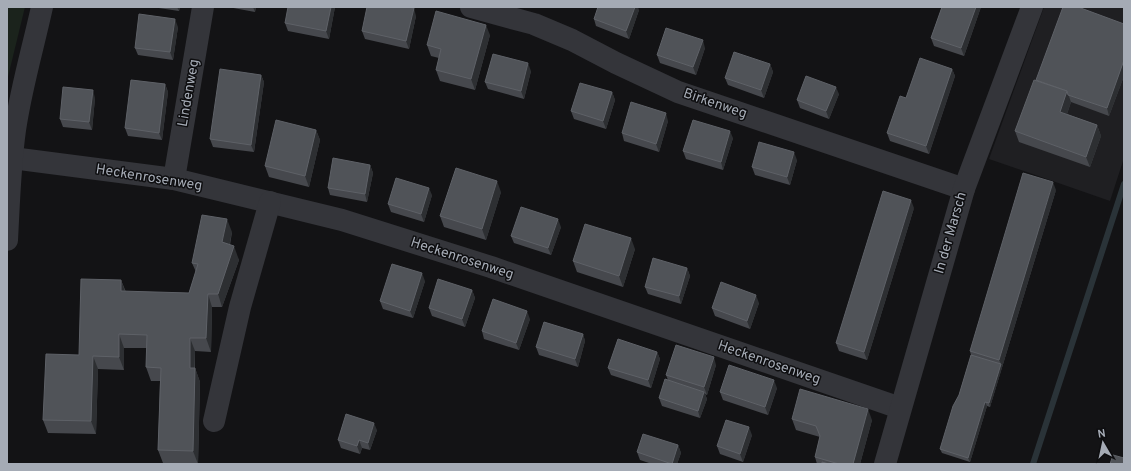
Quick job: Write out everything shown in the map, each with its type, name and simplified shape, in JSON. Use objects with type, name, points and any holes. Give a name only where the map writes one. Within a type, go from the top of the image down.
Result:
[{"type":"street","points":[[7,240],[15,130],[21,96],[42,7]]},
{"type":"street","name":"Lindenweg","points":[[174,179],[203,7]]},
{"type":"street","name":"Birkenweg","points":[[470,7],[534,24],[572,40],[616,63],[678,92],[964,189]]},
{"type":"street","name":"In der Marsch","points":[[885,464],[964,189],[1032,7]]},
{"type":"street","name":"Heckenrosenweg","points":[[12,158],[174,179],[342,220],[491,267],[900,408]]},
{"type":"street","points":[[214,421],[240,307],[270,202]]},
{"type":"shaded area","points":[[7,7],[25,7],[7,81]]},
{"type":"shaded area","points":[[1044,7],[1124,7],[1124,158],[1110,201],[989,159]]},
{"type":"building","points":[[288,7],[331,7],[326,31],[285,23]]},
{"type":"building","points":[[367,7],[414,8],[406,41],[362,31]]},
{"type":"building","points":[[598,7],[635,7],[626,31],[594,19]]},
{"type":"building","points":[[942,7],[976,7],[961,48],[931,38]]},
{"type":"building","points":[[1063,7],[1078,7],[1124,24],[1124,60],[1107,108],[1068,95],[1067,91],[1036,80]]},
{"type":"building","points":[[436,11],[486,25],[471,79],[436,70],[441,49],[427,45]]},
{"type":"building","points":[[139,14],[175,19],[170,52],[135,48]]},
{"type":"building","points":[[666,28],[703,40],[693,67],[657,55]]},
{"type":"building","points":[[734,52],[770,64],[761,90],[725,78]]},
{"type":"building","points":[[493,54],[528,63],[521,91],[485,82]]},
{"type":"building","points":[[920,58],[952,69],[926,146],[887,133],[900,96],[906,98]]},
{"type":"building","points":[[220,69],[261,75],[251,145],[210,139]]},
{"type":"building","points":[[806,76],[836,87],[826,111],[797,100]]},
{"type":"building","points":[[131,80],[165,84],[159,133],[125,128]]},
{"type":"building","points":[[1034,80],[1067,91],[1060,112],[1097,125],[1086,157],[1015,131]]},
{"type":"building","points":[[580,83],[612,92],[603,121],[571,111]]},
{"type":"building","points":[[63,87],[93,90],[89,122],[60,119]]},
{"type":"building","points":[[631,102],[666,113],[656,144],[622,133]]},
{"type":"building","points":[[276,120],[316,130],[305,176],[265,166]]},
{"type":"building","points":[[693,120],[730,131],[721,162],[683,151]]},
{"type":"building","points":[[759,142],[794,152],[787,177],[752,167]]},
{"type":"building","points":[[333,158],[370,165],[365,194],[328,188]]},
{"type":"building","points":[[456,168],[497,181],[482,229],[440,216]]},
{"type":"building","points":[[1023,173],[1053,182],[999,360],[970,351]]},
{"type":"building","points":[[396,178],[429,188],[421,214],[388,204]]},
{"type":"building","points":[[883,191],[911,200],[864,352],[836,343]]},
{"type":"building","points":[[521,207],[558,219],[548,248],[511,236]]},
{"type":"building","points":[[202,215],[227,219],[222,242],[234,246],[218,294],[208,294],[206,338],[190,338],[190,368],[195,368],[193,451],[158,450],[161,368],[146,367],[147,335],[119,334],[119,357],[93,356],[91,421],[43,420],[46,354],[79,355],[81,279],[121,280],[121,291],[189,293],[198,264],[192,263]]},
{"type":"building","points":[[585,224],[631,238],[619,276],[573,261]]},
{"type":"building","points":[[653,258],[687,268],[679,296],[645,287]]},
{"type":"building","points":[[392,264],[422,273],[410,311],[380,301]]},
{"type":"building","points":[[438,279],[472,290],[462,319],[429,308]]},
{"type":"building","points":[[721,282],[756,295],[747,321],[712,308]]},
{"type":"building","points":[[493,299],[527,311],[516,343],[482,331]]},
{"type":"building","points":[[544,322],[583,334],[575,359],[536,347]]},
{"type":"building","points":[[618,339],[657,352],[648,380],[608,368]]},
{"type":"building","points":[[676,345],[714,357],[704,387],[666,375]]},
{"type":"building","points":[[971,355],[1001,364],[989,403],[985,402],[968,458],[940,449]]},
{"type":"building","points":[[729,365],[774,380],[765,407],[720,392]]},
{"type":"building","points":[[665,379],[704,392],[698,411],[659,398]]},
{"type":"building","points":[[800,389],[868,409],[853,464],[839,464],[815,457],[820,436],[816,426],[792,419]]},
{"type":"building","points":[[346,414],[374,423],[368,443],[359,440],[357,446],[338,440]]},
{"type":"building","points":[[726,420],[749,427],[740,454],[717,446]]},
{"type":"building","points":[[643,434],[678,445],[672,464],[637,452]]},
{"type":"building","points":[[1113,455],[1124,458],[1124,464],[1110,464]]},
{"type":"waterway","points":[[1033,464],[1124,184]]}]
